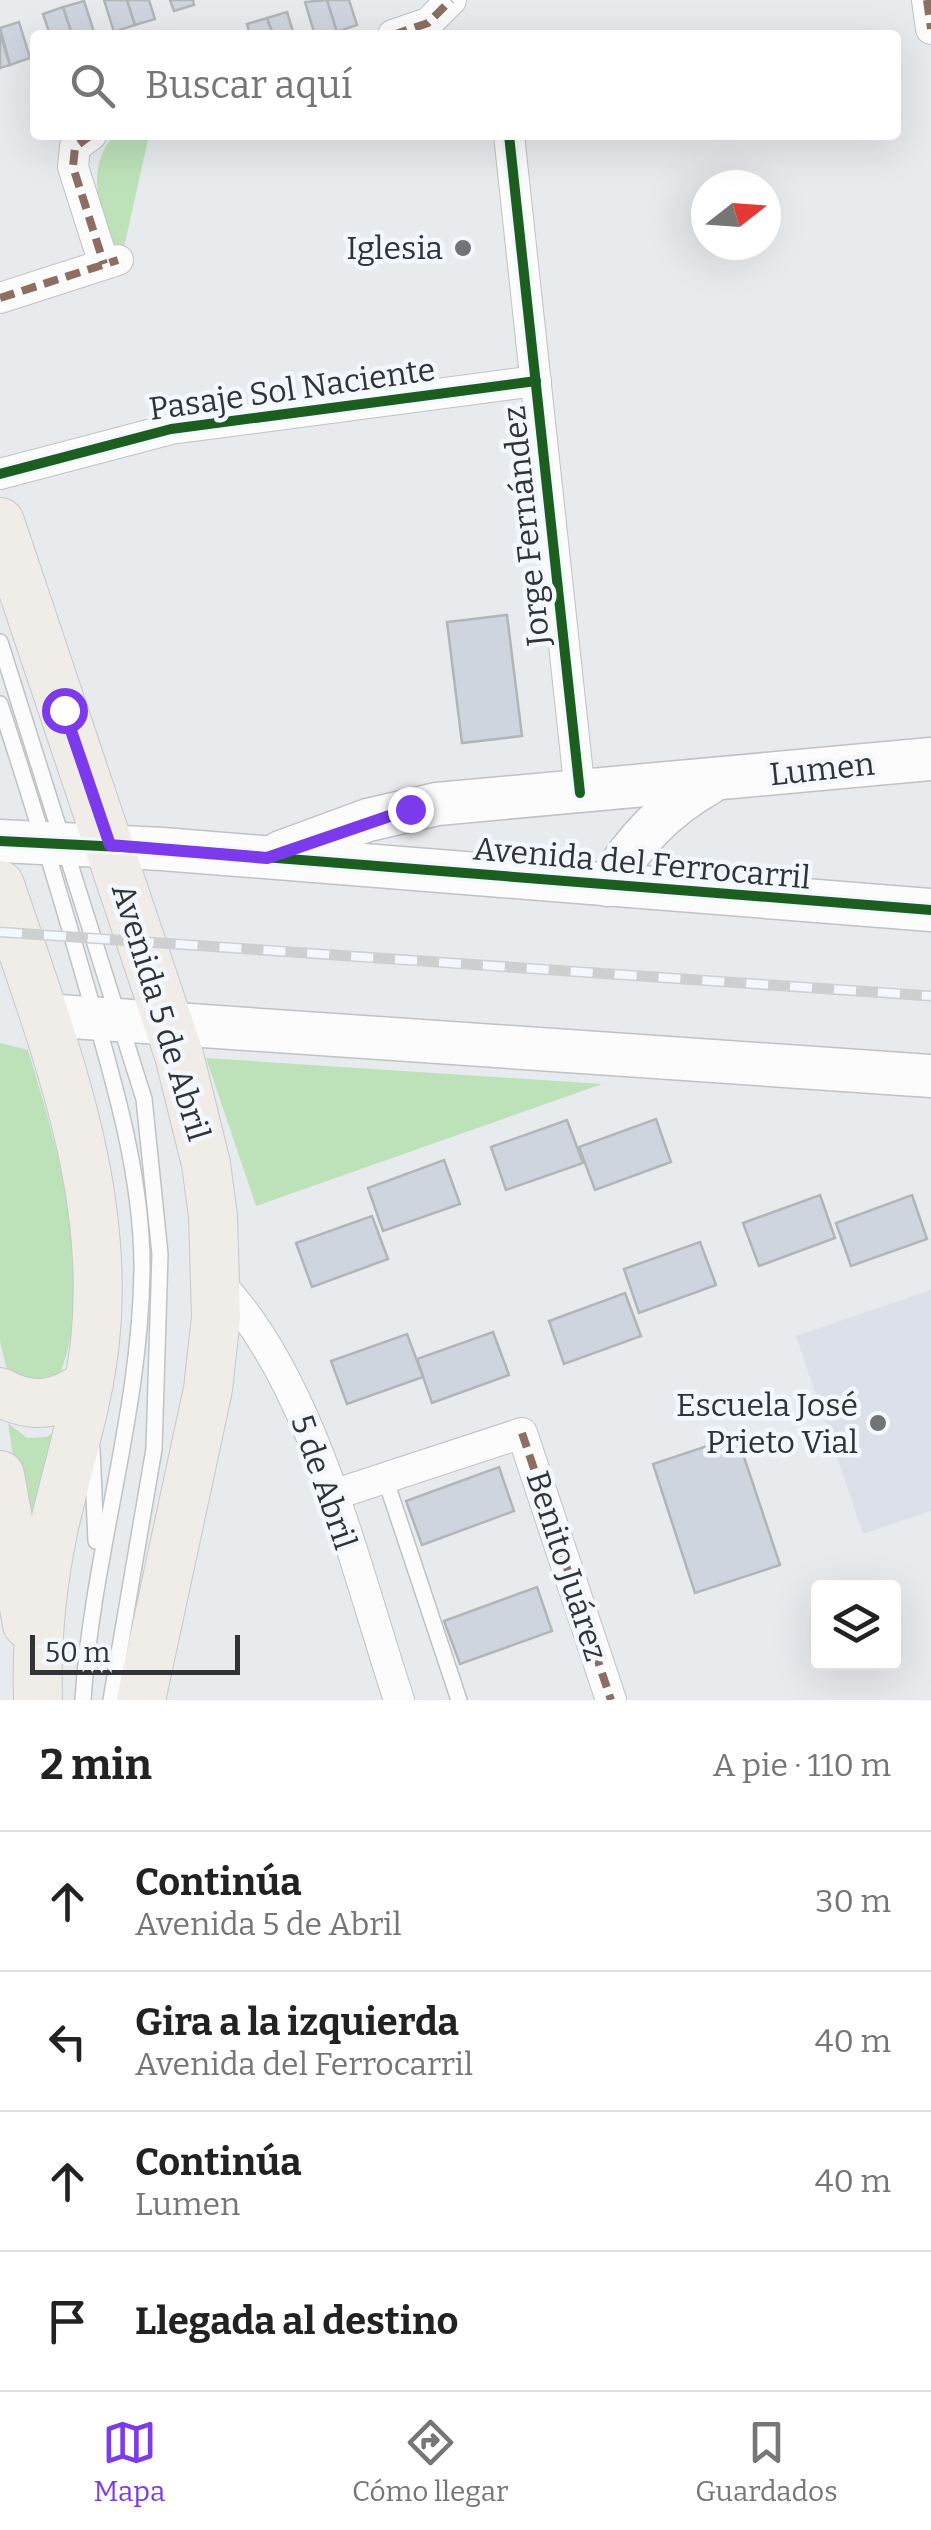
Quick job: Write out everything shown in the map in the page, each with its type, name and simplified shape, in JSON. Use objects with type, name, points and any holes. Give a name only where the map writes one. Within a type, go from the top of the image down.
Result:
[{"type":"main road","name":"Avenida 5 de Abril","points":[[0,522],[64,710],[74,844],[168,1021],[206,1164],[216,1281],[208,1389],[140,1700]]},
{"type":"main road","points":[[0,885],[22,1013],[80,1139],[94,1223],[98,1300],[89,1383],[46,1569],[38,1678]]},
{"type":"main road","points":[[0,1392],[34,1405],[58,1400],[89,1383]]},
{"type":"main road","points":[[0,1475],[38,1678]]},
{"type":"street","points":[[408,30],[428,23],[450,0]]},
{"type":"street","points":[[927,0],[931,29]]},
{"type":"street","points":[[0,298],[111,262],[72,167],[76,146],[84,140]]},
{"type":"street","name":"Jorge Fernández","points":[[510,140],[580,793]]},
{"type":"street","name":"Pasaje Sol Naciente","points":[[0,474],[170,429],[536,381]]},
{"type":"street","name":"Lumen","points":[[267,858],[410,809],[931,758]]},
{"type":"street","name":"Lumen","points":[[608,886],[642,835],[688,796],[714,780]]},
{"type":"street","points":[[0,842],[74,844]]},
{"type":"street","name":"Avenida del Ferrocarril","points":[[74,844],[931,910]]},
{"type":"street","points":[[22,1013],[931,1076]]},
{"type":"street","name":"5 de Abril","points":[[216,1281],[257,1329],[292,1389],[399,1700]]},
{"type":"street","name":"Benito Juárez","points":[[385,1478],[522,1432],[611,1700]]},
{"type":"street","points":[[330,1496],[385,1478]]},
{"type":"lane","points":[[18,629],[64,710]]},
{"type":"lane","points":[[0,642],[74,844],[138,1197],[142,1263],[132,1377],[98,1570],[83,1700]]},
{"type":"lane","points":[[0,704],[74,844],[108,1019],[144,1099],[161,1284],[154,1449],[111,1700]]},
{"type":"lane","points":[[89,1383],[98,1570]]},
{"type":"lane","points":[[385,1478],[459,1700]]},
{"type":"shaded area","name":"Escuela José Prieto Vial","points":[[931,1290],[931,1511],[863,1534],[796,1336]]},
{"type":"green space","points":[[111,140],[148,140],[123,252],[112,255],[97,177]]},
{"type":"green space","points":[[0,1043],[28,1050],[62,1174],[70,1220],[74,1309],[67,1351],[53,1389],[17,1383],[6,1366],[0,1341]]},
{"type":"green space","points":[[206,1058],[602,1084],[256,1206]]},
{"type":"green space","points":[[8,1423],[27,1438],[47,1437],[62,1425],[26,1541]]},
{"type":"building","points":[[104,0],[127,0],[135,25],[113,30]]},
{"type":"building","points":[[127,0],[149,0],[155,19],[135,25]]},
{"type":"building","points":[[170,0],[193,0],[194,5],[174,11]]},
{"type":"building","points":[[327,0],[336,30],[313,30],[305,2]]},
{"type":"building","points":[[327,0],[349,0],[357,25],[336,30]]},
{"type":"building","points":[[84,1],[93,30],[70,30],[63,7]]},
{"type":"building","points":[[63,7],[70,30],[48,30],[43,14]]},
{"type":"building","points":[[287,12],[292,30],[271,30],[267,18]]},
{"type":"building","points":[[267,18],[271,30],[249,30],[247,24]]},
{"type":"building","points":[[19,22],[30,58],[10,65],[0,28]]},
{"type":"building","points":[[0,34],[10,65],[0,68]]},
{"type":"building","points":[[507,615],[522,736],[462,743],[447,622]]},
{"type":"building","points":[[656,1119],[671,1162],[595,1190],[579,1147]]},
{"type":"building","points":[[567,1120],[583,1163],[506,1190],[491,1147]]},
{"type":"building","points":[[444,1160],[460,1204],[383,1231],[368,1188]]},
{"type":"building","points":[[820,1195],[835,1238],[759,1266],[743,1223]]},
{"type":"building","points":[[912,1195],[927,1239],[851,1266],[836,1223]]},
{"type":"building","points":[[372,1216],[388,1259],[312,1287],[296,1243]]},
{"type":"building","points":[[700,1242],[716,1285],[639,1313],[624,1269]]},
{"type":"building","points":[[625,1293],[641,1336],[564,1364],[549,1321]]},
{"type":"building","points":[[493,1332],[509,1375],[432,1403],[417,1359]]},
{"type":"building","points":[[407,1334],[423,1377],[347,1404],[331,1361]]},
{"type":"building","points":[[737,1436],[780,1565],[695,1593],[653,1464]]},
{"type":"building","points":[[499,1467],[514,1511],[422,1545],[406,1501]]},
{"type":"building","points":[[537,1587],[552,1631],[460,1664],[444,1621]]},
{"type":"railway","points":[[0,932],[931,996]]},
{"type":"marked path","points":[[408,30],[428,23],[451,0]]},
{"type":"marked path","points":[[927,0],[931,29]]},
{"type":"marked path","points":[[84,140],[75,147],[73,167],[104,264]]},
{"type":"marked path","points":[[0,298],[118,260]]},
{"type":"marked path","points":[[522,1433],[611,1700]]},
{"type":"cycle path","points":[[510,140],[580,793]]},
{"type":"cycle path","points":[[0,474],[171,429],[536,381]]},
{"type":"cycle path","points":[[0,841],[162,849],[931,910]]},
{"type":"place","name":"Iglesia","points":[[463,248]]},
{"type":"place","name":"Escuela José Prieto Vial","points":[[878,1423]]},
{"type":"route","points":[[64,710],[110,845],[267,858],[368,820],[410,809]]}]
